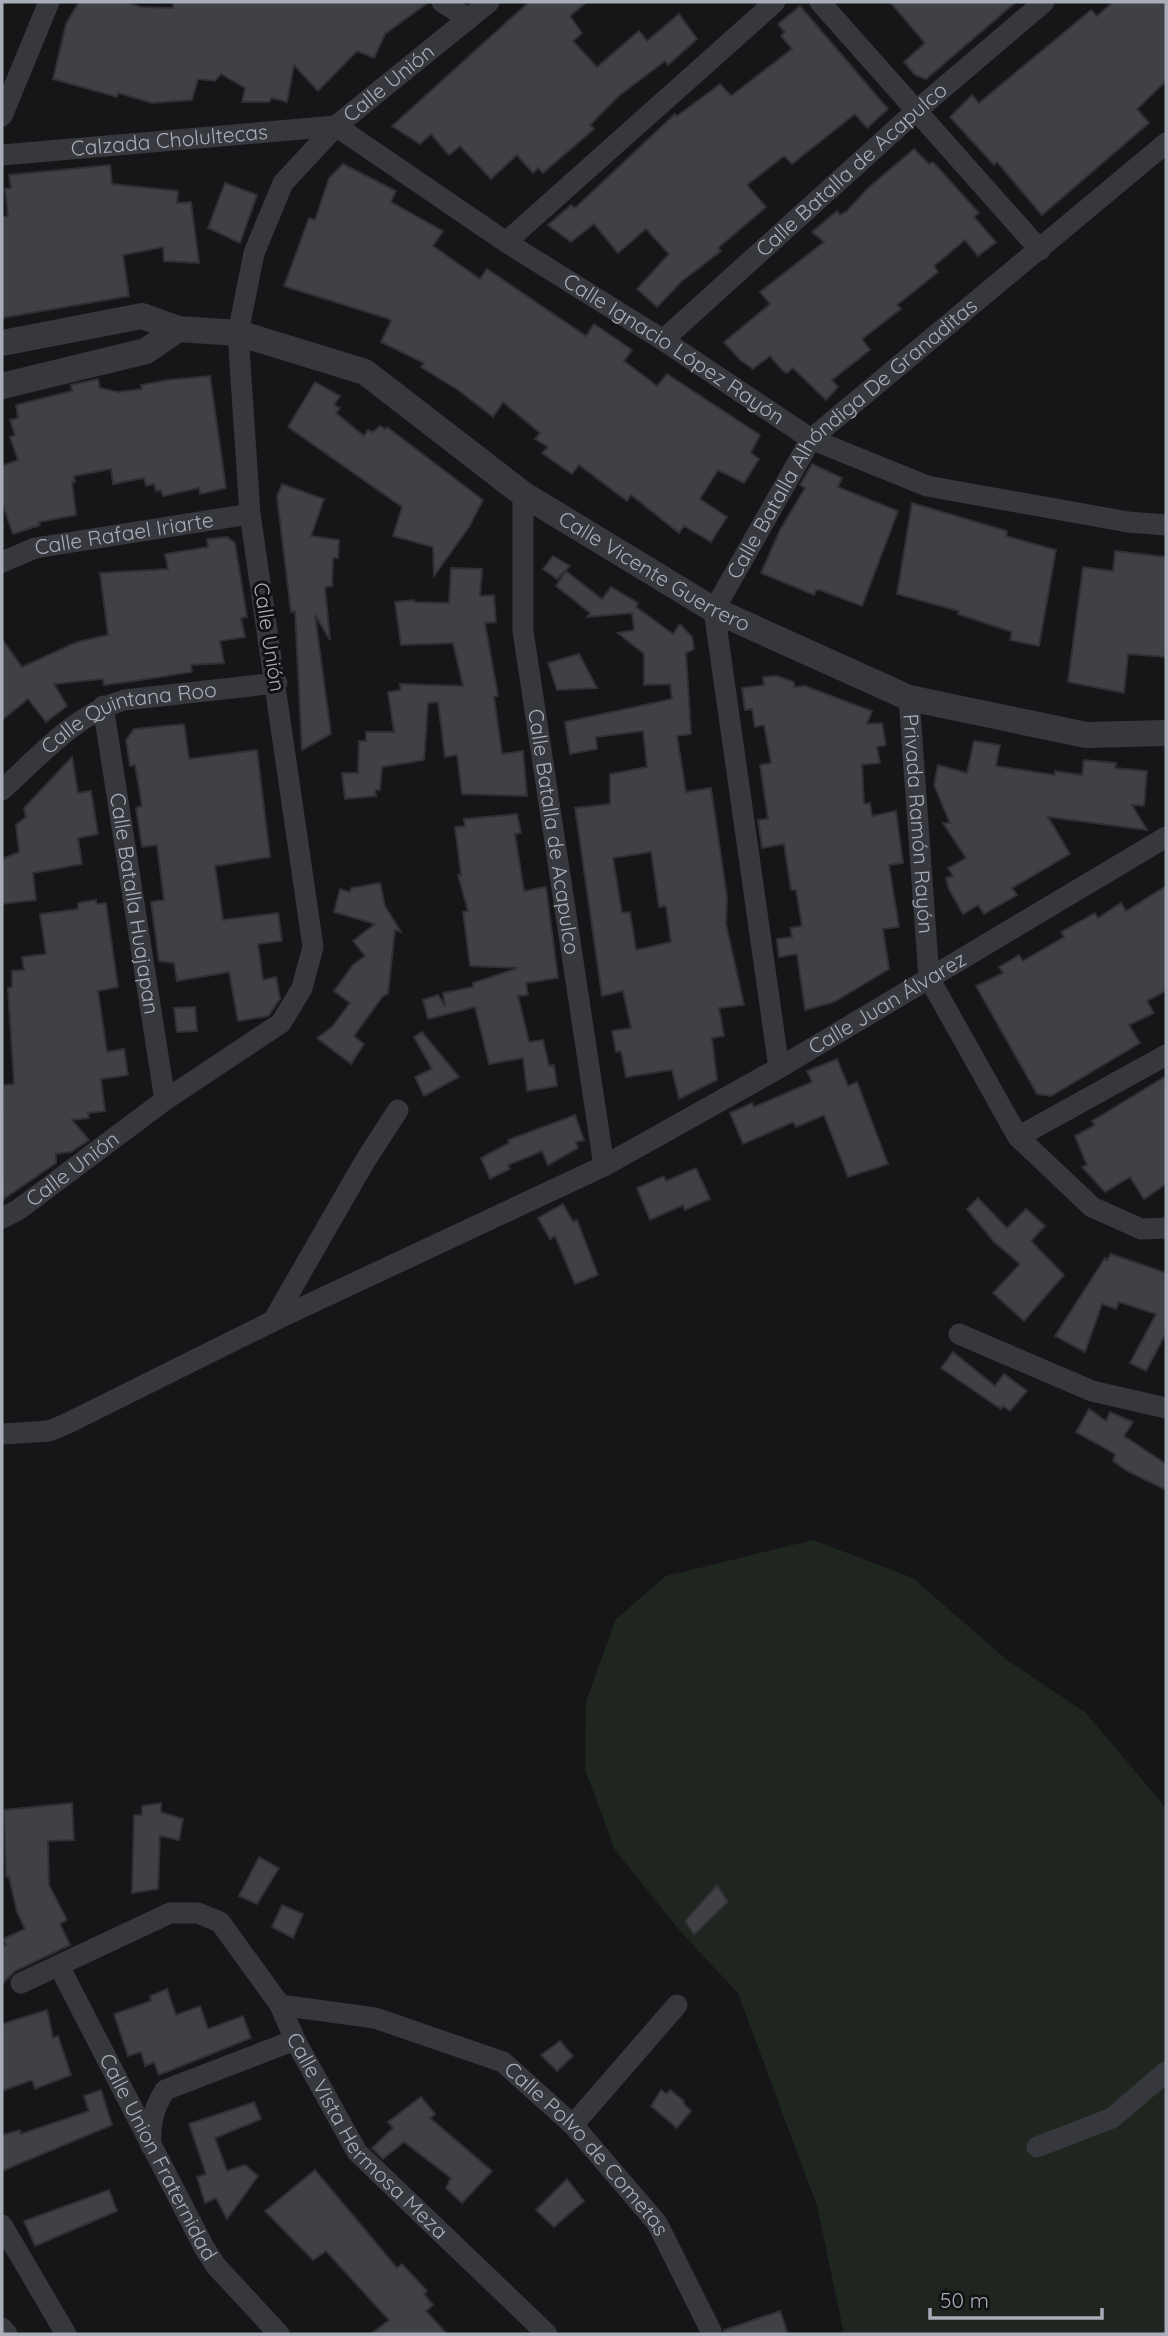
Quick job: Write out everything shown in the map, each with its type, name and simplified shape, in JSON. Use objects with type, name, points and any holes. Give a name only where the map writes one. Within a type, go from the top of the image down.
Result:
[{"type":"street","points":[[2,116],[49,2]]},
{"type":"street","points":[[442,2],[470,19]]},
{"type":"street","name":"Calle Unión","points":[[2,1218],[18,1210],[164,1100],[281,1023],[305,978],[313,947],[277,683],[250,514],[238,333],[254,253],[283,183],[336,126],[489,2]]},
{"type":"street","points":[[506,242],[775,2]]},
{"type":"street","points":[[820,2],[1040,250]]},
{"type":"street","name":"Calle Batalla de Acapulco","points":[[663,340],[916,111],[1044,2]]},
{"type":"street","name":"Calle Ignacio López Rayón","points":[[336,126],[506,242],[663,340],[811,439],[928,486],[1128,522],[1166,525]]},
{"type":"street","name":"Calzada Cholultecas","points":[[2,155],[336,126]]},
{"type":"street","name":"Calle Batalla Alhóndiga De Granaditas","points":[[714,610],[811,439],[1166,144]]},
{"type":"street","name":"Calle Vicente Guerrero","points":[[2,343],[142,316],[178,329],[238,333],[365,372],[523,494],[714,610],[909,698],[1086,734],[1166,733]]},
{"type":"street","points":[[2,386],[146,351],[178,329]]},
{"type":"street","name":"Calle Batalla de Acapulco","points":[[523,494],[523,631],[604,1166]]},
{"type":"street","name":"Calle Rafael Iriarte","points":[[2,562],[35,548],[250,514]]},
{"type":"street","points":[[714,610],[779,1068]]},
{"type":"street","name":"Calle Quintana Roo","points":[[2,790],[86,715],[103,706],[124,700],[277,683]]},
{"type":"street","name":"Privada Ramón Rayón","points":[[909,698],[929,978],[1018,1137],[1092,1207],[1141,1229],[1166,1228]]},
{"type":"street","name":"Calle Batalla Huajapan","points":[[103,706],[164,1100]]},
{"type":"street","name":"Calle Juan Álvarez","points":[[2,1434],[49,1430],[66,1424],[273,1321],[604,1166],[779,1068],[1166,837]]},
{"type":"street","points":[[1018,1137],[1166,1055]]},
{"type":"street","points":[[273,1321],[365,1161],[398,1110]]},
{"type":"street","points":[[959,1334],[1092,1391],[1166,1408]]},
{"type":"street","name":"Calle Vista Hermosa Meza","points":[[59,1966],[170,1913],[198,1913],[220,1922],[280,2005],[295,2040],[357,2152],[542,2332]]},
{"type":"street","points":[[21,1983],[59,1966]]},
{"type":"street","name":"Calle Union Fraternidad","points":[[59,1966],[151,2148],[216,2266],[279,2334]]},
{"type":"street","name":"Calle Polvo de Cometas","points":[[280,2005],[375,2018],[503,2062],[573,2124],[657,2222],[711,2332]]},
{"type":"street","points":[[573,2124],[677,2005]]},
{"type":"street","points":[[151,2148],[150,2126],[156,2105],[165,2090],[295,2040]]},
{"type":"street","points":[[1037,2147],[1112,2118],[1166,2072]]},
{"type":"street","points":[[2,2225],[66,2334]]},
{"type":"street","points":[[2,2328],[7,2334]]},
{"type":"shaded area","points":[[813,1540],[913,1578],[1007,1660],[1086,1713],[1166,1808],[1166,2334],[844,2334],[817,2206],[738,1993],[680,1931],[615,1850],[585,1769],[586,1701],[616,1619],[666,1576]]},
{"type":"building","points":[[79,2],[127,2],[141,7],[173,8],[173,2],[429,2],[385,34],[374,58],[357,51],[318,91],[294,65],[287,102],[272,98],[269,102],[242,102],[245,88],[221,74],[215,81],[198,79],[192,100],[152,103],[118,93],[117,97],[53,79],[66,24]]},
{"type":"building","points":[[529,2],[587,2],[570,16],[582,33],[573,41],[597,67],[639,31],[647,41],[679,14],[697,39],[668,65],[665,61],[620,95],[590,125],[594,129],[543,173],[538,168],[533,173],[517,155],[491,179],[460,146],[449,155],[431,134],[420,144],[392,126]]},
{"type":"building","points":[[890,2],[1016,2],[926,79],[915,75],[904,62],[925,43]]},
{"type":"building","points":[[1113,2],[1166,2],[1166,81],[1137,109],[1149,123],[1042,215],[997,162],[994,165],[950,117],[972,95],[979,103],[1091,10],[1097,16]]},
{"type":"building","points":[[800,6],[888,109],[867,128],[855,114],[792,164],[784,156],[747,185],[766,207],[718,248],[721,251],[682,281],[657,307],[637,289],[669,254],[646,229],[618,253],[594,224],[571,242],[548,225],[571,205],[575,208],[675,114],[677,116],[720,84],[731,96],[792,49],[781,36],[785,32],[778,24]]},
{"type":"building","points":[[914,149],[929,164],[933,162],[979,213],[974,217],[996,242],[978,256],[965,240],[934,266],[938,272],[897,305],[901,309],[862,339],[870,350],[832,380],[838,387],[826,400],[793,368],[787,373],[783,371],[770,356],[753,369],[740,360],[724,342],[770,304],[760,292],[824,242],[812,232],[837,211],[840,215],[847,211],[868,188]]},
{"type":"building","points":[[343,164],[396,191],[391,202],[443,231],[433,246],[480,279],[487,269],[586,336],[594,324],[632,350],[624,361],[657,386],[667,374],[760,435],[751,453],[759,459],[744,483],[718,470],[700,499],[727,517],[711,542],[684,526],[679,533],[631,495],[627,501],[579,465],[572,474],[542,453],[548,447],[535,439],[540,433],[503,402],[493,417],[458,390],[421,367],[424,363],[381,342],[391,321],[389,319],[284,286],[309,218],[315,220],[329,178]]},
{"type":"building","points":[[110,165],[112,184],[178,191],[177,203],[191,202],[199,263],[164,261],[163,247],[123,255],[129,296],[2,318],[2,217],[8,216],[5,189],[11,188],[9,175]]},
{"type":"building","points":[[225,183],[257,195],[240,243],[208,228]]},
{"type":"building","points":[[210,376],[226,488],[200,494],[199,488],[163,496],[161,490],[156,491],[154,484],[146,486],[144,478],[113,484],[111,469],[74,476],[75,482],[72,482],[76,515],[39,522],[40,525],[13,534],[2,503],[2,466],[18,460],[10,437],[15,435],[10,420],[18,418],[16,405],[72,391],[71,385],[98,379],[100,388],[118,392],[142,389],[141,385],[168,380]]},
{"type":"building","points":[[315,382],[340,396],[334,405],[340,408],[336,413],[364,436],[368,430],[373,432],[380,426],[385,429],[387,427],[483,500],[469,527],[434,576],[433,547],[393,536],[402,507],[288,427]]},
{"type":"building","points":[[812,464],[842,478],[838,487],[898,511],[862,606],[820,590],[816,590],[814,595],[761,573],[780,530],[805,488],[800,485]]},
{"type":"building","points":[[282,484],[324,499],[311,536],[339,540],[338,558],[333,558],[332,586],[325,587],[330,640],[315,615],[331,734],[302,750],[295,611],[291,612],[277,497]]},
{"type":"building","points":[[912,503],[1007,531],[1006,536],[1056,550],[1039,646],[1010,640],[1012,632],[958,614],[959,611],[897,594]]},
{"type":"building","points":[[227,537],[235,543],[247,617],[241,618],[245,637],[220,641],[224,663],[191,665],[192,672],[104,685],[103,679],[54,684],[67,706],[46,722],[28,699],[2,720],[2,639],[22,667],[77,642],[108,635],[100,573],[168,569],[165,554],[208,547],[207,539]]},
{"type":"building","points":[[1115,551],[1166,557],[1166,657],[1128,654],[1124,693],[1068,682],[1083,567],[1113,571]]},
{"type":"building","points":[[553,556],[570,566],[557,579],[543,569]]},
{"type":"building","points":[[451,568],[482,569],[480,596],[494,595],[496,622],[485,623],[498,696],[494,697],[502,754],[523,751],[527,796],[462,794],[457,755],[445,757],[438,702],[428,703],[424,760],[382,767],[380,790],[375,790],[376,796],[345,799],[342,773],[358,773],[359,741],[366,741],[366,732],[394,732],[388,692],[401,690],[400,684],[463,686],[453,643],[401,645],[395,602],[414,600],[449,603]]},
{"type":"building","points":[[566,571],[602,599],[611,587],[638,603],[636,607],[673,634],[680,624],[692,637],[694,649],[686,653],[691,734],[677,736],[686,792],[711,788],[727,897],[726,924],[744,1005],[719,1008],[724,1036],[712,1038],[717,1080],[679,1099],[672,1070],[626,1077],[621,1051],[616,1052],[612,1031],[631,1028],[623,991],[602,996],[575,808],[610,804],[610,774],[647,767],[643,731],[596,737],[597,749],[570,754],[565,722],[672,699],[670,684],[644,685],[644,654],[618,633],[634,630],[632,613],[587,617],[590,613],[556,586]],"holes":[[[651,852],[659,907],[666,906],[671,942],[636,950],[630,912],[622,913],[613,858]]]},
{"type":"building","points":[[579,654],[597,688],[557,690],[548,663]]},
{"type":"building","points":[[777,676],[794,682],[794,687],[805,686],[872,711],[867,724],[882,723],[886,745],[877,747],[880,763],[862,765],[864,804],[870,803],[872,816],[896,811],[903,863],[889,865],[899,927],[883,929],[889,969],[834,1002],[805,1010],[797,954],[779,957],[777,939],[792,937],[790,928],[802,926],[796,890],[791,890],[784,844],[762,848],[758,820],[768,819],[760,765],[771,763],[764,725],[755,727],[752,709],[745,710],[742,688],[764,685],[763,677]]},
{"type":"building","points":[[184,724],[189,759],[257,750],[270,857],[215,866],[223,920],[278,913],[282,941],[258,944],[263,980],[276,977],[280,999],[268,1016],[238,1021],[229,972],[177,981],[174,963],[159,961],[151,902],[164,900],[157,845],[142,847],[136,808],[142,806],[135,765],[130,766],[126,740],[134,729]]},
{"type":"building","points":[[974,741],[1000,745],[996,766],[1055,775],[1055,771],[1082,775],[1084,760],[1116,763],[1115,768],[1147,771],[1144,806],[1132,805],[1147,830],[1048,817],[1070,854],[1012,888],[1017,895],[984,914],[978,905],[963,914],[946,878],[953,876],[948,868],[966,858],[943,823],[950,823],[934,785],[938,765],[967,773]]},
{"type":"building","points":[[72,757],[78,793],[91,791],[98,834],[78,838],[82,864],[33,873],[36,900],[2,904],[2,859],[19,852],[16,825],[26,817],[24,808]]},
{"type":"building","points":[[517,814],[521,833],[515,834],[524,891],[546,887],[558,978],[526,983],[528,995],[518,996],[529,1042],[543,1040],[549,1066],[554,1065],[557,1086],[527,1091],[523,1058],[489,1064],[475,1007],[428,1019],[423,1000],[438,995],[445,1006],[443,993],[473,987],[473,983],[518,968],[470,966],[463,912],[468,911],[458,875],[461,875],[455,827],[465,826],[464,819]]},
{"type":"building","points":[[380,883],[385,906],[401,932],[395,930],[388,994],[383,996],[354,1036],[364,1044],[351,1064],[317,1038],[332,1027],[350,1003],[334,991],[353,965],[365,956],[353,941],[375,924],[334,912],[340,889],[350,892],[351,888]]},
{"type":"building","points":[[1166,886],[1166,991],[1147,1001],[1154,1013],[1129,1025],[1140,1043],[1051,1096],[1037,1094],[976,986],[1003,973],[999,967],[1019,955],[1023,961],[1064,937],[1061,932],[1095,913],[1098,918],[1121,903],[1126,911]]},
{"type":"building","points":[[96,900],[96,904],[106,903],[118,987],[98,991],[107,1052],[124,1049],[128,1075],[101,1079],[105,1111],[88,1113],[89,1118],[72,1120],[89,1140],[71,1152],[56,1154],[56,1163],[2,1200],[3,1085],[14,1084],[8,988],[12,987],[12,971],[24,970],[22,957],[46,954],[40,914],[78,909],[78,903]]},
{"type":"building","points":[[195,1007],[197,1031],[177,1032],[174,1008]]},
{"type":"building","points":[[422,1032],[459,1077],[424,1096],[415,1077],[432,1069],[414,1037]]},
{"type":"building","points":[[837,1059],[848,1086],[857,1082],[888,1164],[848,1177],[824,1115],[796,1127],[793,1122],[743,1144],[730,1113],[752,1103],[754,1107],[812,1082],[807,1071]]},
{"type":"building","points":[[1166,1076],[1166,1184],[1144,1199],[1130,1177],[1105,1192],[1082,1167],[1087,1165],[1075,1136],[1095,1125],[1092,1121]]},
{"type":"building","points":[[575,1115],[584,1140],[576,1142],[578,1148],[548,1165],[542,1151],[508,1165],[510,1169],[490,1179],[481,1158],[509,1143],[508,1140]]},
{"type":"building","points":[[696,1168],[710,1199],[685,1210],[683,1205],[650,1220],[637,1188],[664,1176],[666,1181]]},
{"type":"building","points":[[978,1198],[1007,1228],[1026,1209],[1045,1226],[1031,1241],[1064,1275],[1024,1321],[993,1293],[1020,1264],[994,1242],[967,1209]]},
{"type":"building","points":[[563,1204],[573,1222],[577,1220],[598,1275],[575,1284],[555,1236],[550,1239],[538,1218]]},
{"type":"building","points":[[1111,1254],[1166,1273],[1166,1333],[1146,1371],[1130,1363],[1156,1314],[1119,1302],[1116,1309],[1102,1304],[1085,1352],[1055,1336],[1105,1258],[1107,1260]]},
{"type":"building","points":[[953,1352],[995,1386],[1004,1374],[1027,1391],[1010,1411],[1003,1406],[1001,1409],[941,1368]]},
{"type":"building","points":[[1089,1409],[1106,1421],[1110,1412],[1133,1422],[1124,1436],[1166,1464],[1166,1490],[1127,1471],[1113,1461],[1115,1454],[1076,1432]]},
{"type":"building","points":[[72,1803],[74,1840],[48,1841],[49,1885],[67,1920],[60,1924],[70,1945],[15,1971],[2,1984],[2,1945],[6,1945],[3,1939],[25,1929],[17,1912],[9,1877],[6,1877],[4,1810]]},
{"type":"building","points":[[161,1803],[161,1812],[183,1819],[179,1840],[160,1836],[158,1889],[132,1893],[134,1815],[142,1815],[142,1806]]},
{"type":"building","points":[[259,1857],[279,1868],[257,1904],[239,1896]]},
{"type":"building","points":[[717,1885],[728,1902],[694,1935],[685,1921]]},
{"type":"building","points":[[282,1905],[303,1914],[293,1938],[272,1927]]},
{"type":"building","points":[[167,1989],[176,2015],[200,2006],[208,2029],[243,2016],[251,2038],[159,2075],[154,2062],[145,2066],[141,2052],[128,2056],[114,2014],[151,2001],[150,1996]]},
{"type":"building","points":[[47,2010],[53,2038],[58,2036],[71,2075],[35,2089],[32,2080],[2,2091],[2,2024]]},
{"type":"building","points":[[560,2041],[573,2056],[557,2071],[541,2055]]},
{"type":"building","points":[[101,2090],[112,2125],[2,2171],[2,2135],[20,2130],[21,2134],[89,2111],[84,2096]]},
{"type":"building","points":[[661,2090],[667,2094],[670,2090],[684,2101],[691,2111],[677,2128],[651,2106]]},
{"type":"building","points":[[421,2097],[435,2114],[430,2118],[492,2171],[462,2203],[446,2188],[451,2178],[404,2142],[383,2159],[372,2148],[393,2128],[388,2122]]},
{"type":"building","points":[[254,2102],[261,2119],[215,2138],[227,2171],[245,2165],[258,2176],[227,2219],[216,2198],[205,2203],[197,2177],[206,2174],[189,2124]]},
{"type":"building","points":[[315,2170],[397,2268],[402,2264],[427,2291],[424,2294],[433,2305],[426,2311],[447,2334],[371,2334],[389,2320],[326,2251],[313,2260],[265,2211]]},
{"type":"building","points":[[567,2179],[584,2201],[554,2227],[536,2210]]},
{"type":"building","points":[[109,2190],[117,2211],[35,2246],[24,2221]]},
{"type":"building","points":[[780,2311],[788,2334],[723,2334],[724,2330]]}]
